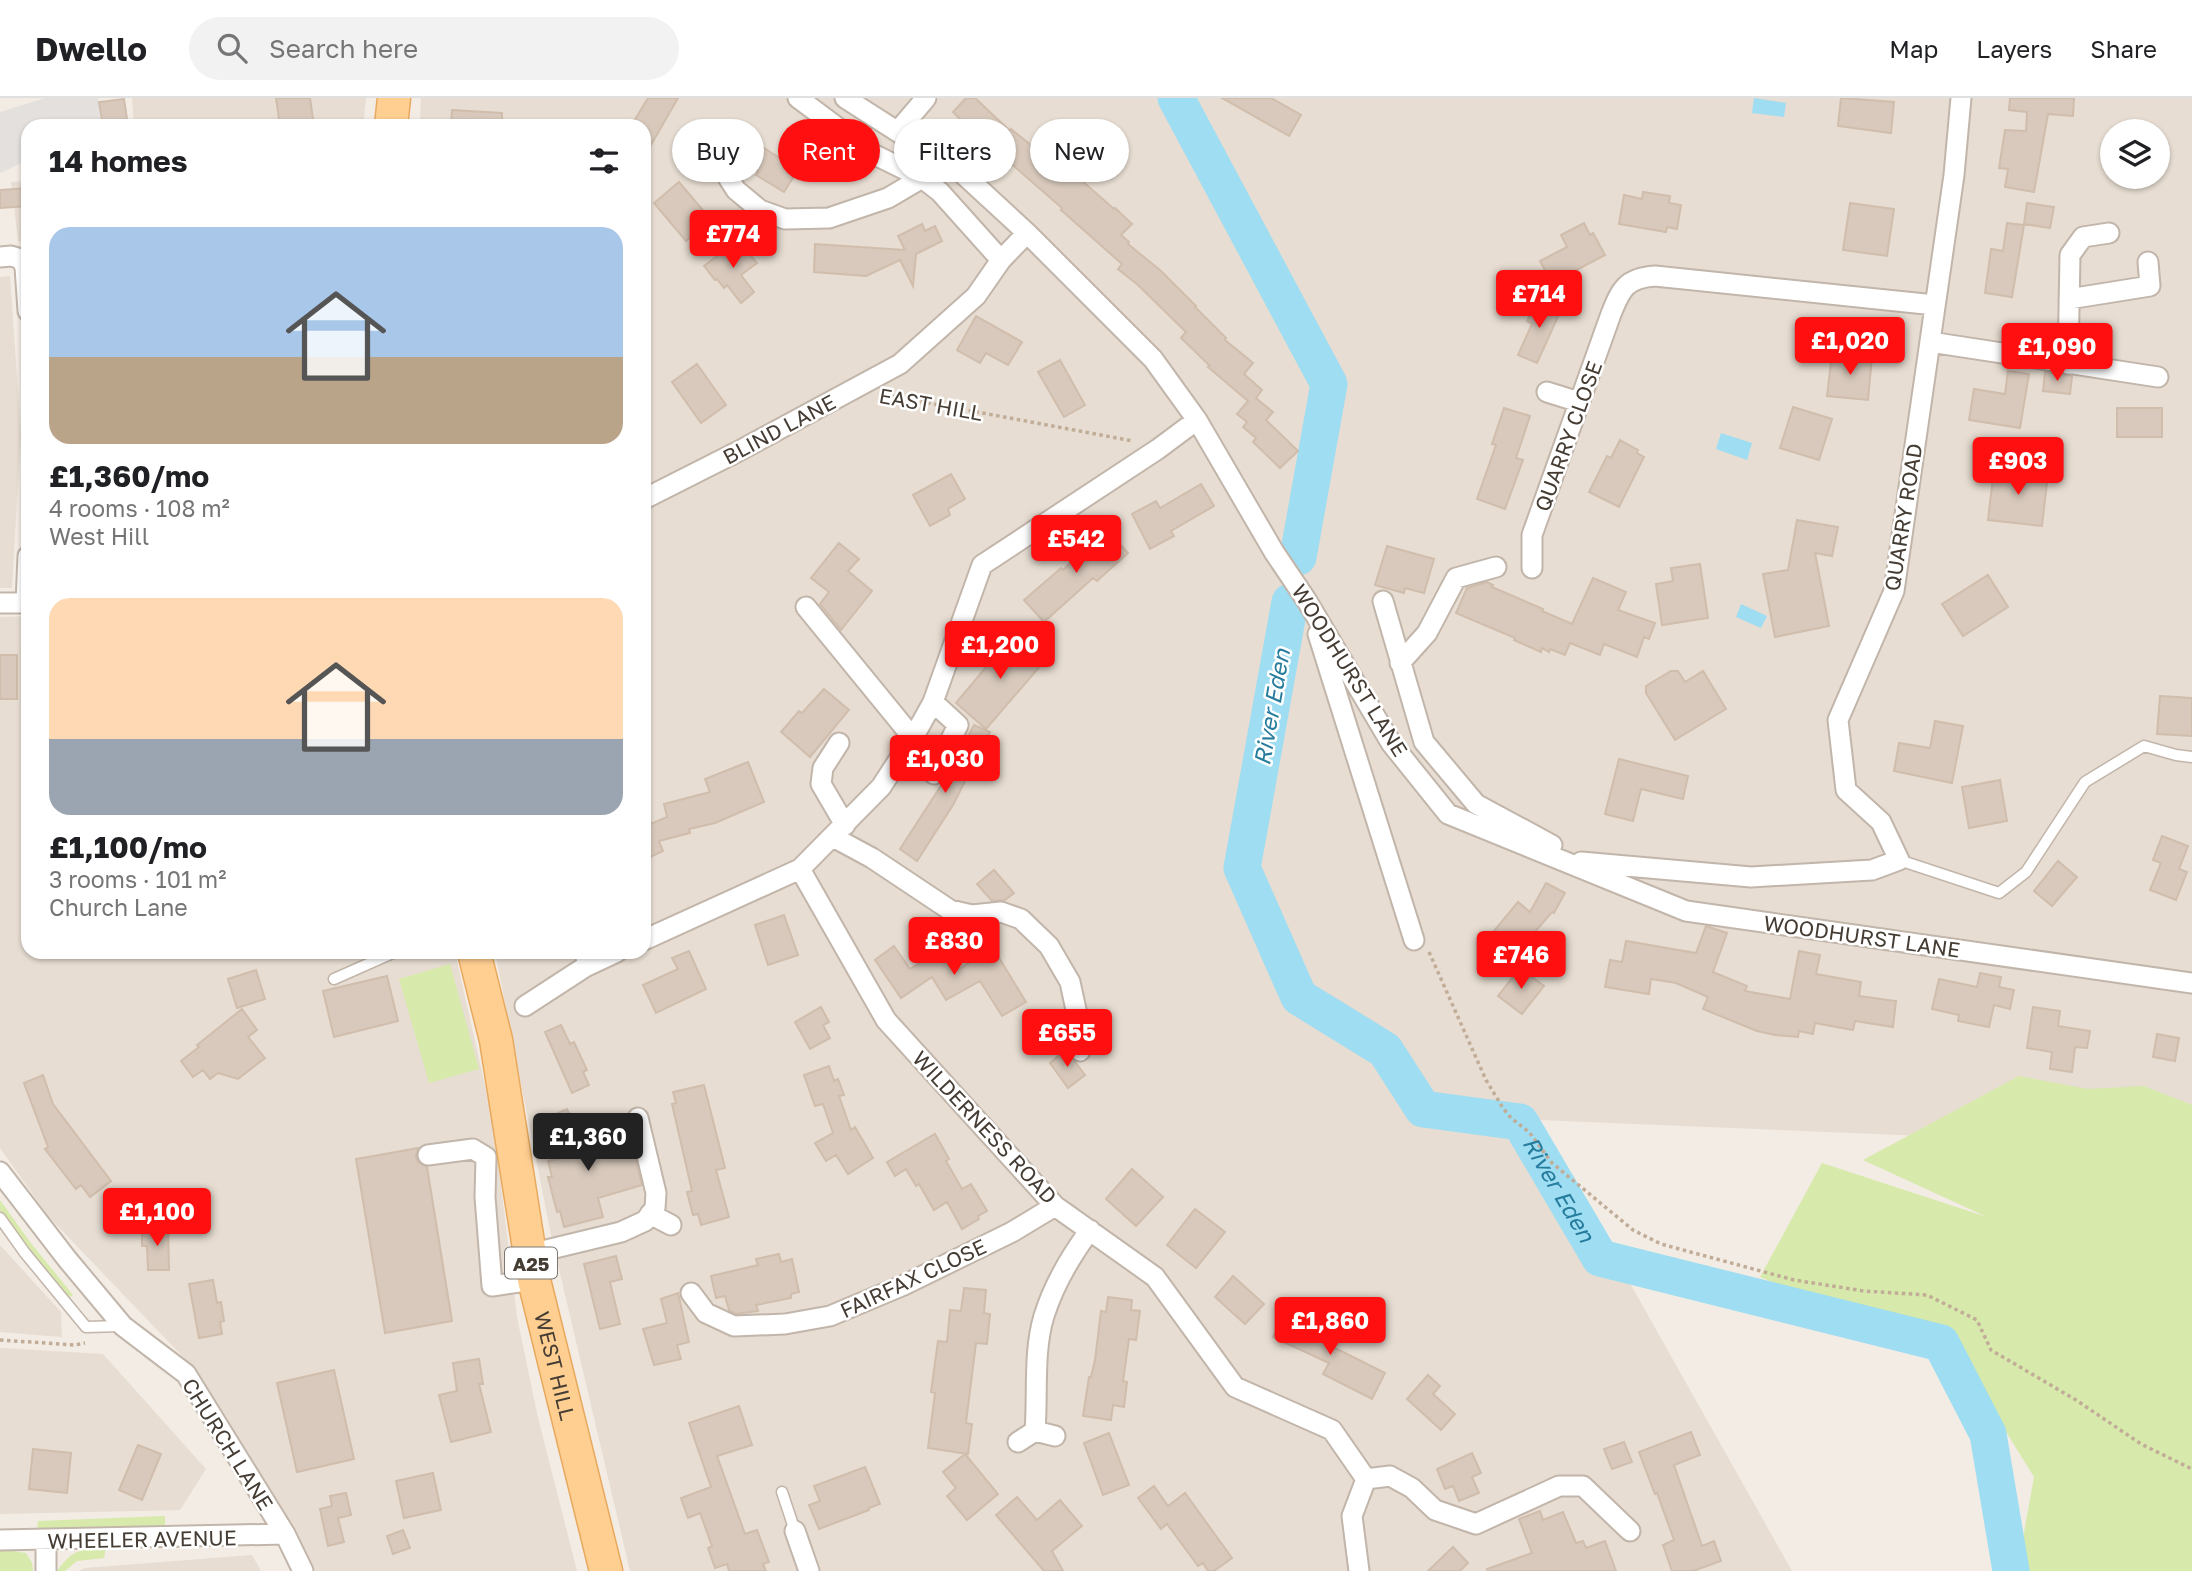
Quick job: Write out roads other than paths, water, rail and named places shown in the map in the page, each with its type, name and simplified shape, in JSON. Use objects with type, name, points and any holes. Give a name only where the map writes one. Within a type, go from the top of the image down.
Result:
[{"type":"main road","points":[[392,119],[394,98]]},
{"type":"main road","name":"WEST HILL","points":[[476,959],[496,1040],[532,1267],[606,1571]]},
{"type":"street","points":[[798,98],[873,154],[894,164]]},
{"type":"street","name":"WOODHURST LANE","points":[[845,98],[894,129]]},
{"type":"street","points":[[908,119],[926,98]]},
{"type":"street","name":"QUARRY ROAD","points":[[1899,860],[1881,822],[1846,790],[1838,720],[1894,591],[1954,175],[1961,98]]},
{"type":"street","points":[[731,182],[736,190],[760,210],[785,219],[829,218],[888,198],[915,182]]},
{"type":"street","points":[[927,182],[940,192],[1000,260]]},
{"type":"street","name":"WOODHURST LANE","points":[[972,182],[1027,233],[1153,359],[1197,420],[1391,743],[1448,814],[1686,911],[2192,983]]},
{"type":"street","name":"BLIND LANE","points":[[651,495],[900,364],[976,296],[1000,260],[1027,233]]},
{"type":"street","points":[[2068,364],[2070,255],[2083,237],[2109,233]]},
{"type":"street","points":[[0,257],[21,259]]},
{"type":"street","points":[[2069,299],[2150,286],[2148,262]]},
{"type":"street","name":"QUARRY CLOSE","points":[[1532,568],[1532,535],[1616,300],[1624,287],[1639,278],[1654,276],[1935,305]]},
{"type":"street","points":[[1930,342],[2158,377]]},
{"type":"street","points":[[1547,392],[1579,402]]},
{"type":"street","points":[[651,937],[800,869],[881,787],[914,738],[933,702],[982,565],[1158,449],[1197,420]]},
{"type":"street","points":[[1401,663],[1427,633],[1456,578],[1496,567]]},
{"type":"street","points":[[1307,601],[1420,942]]},
{"type":"street","points":[[1383,601],[1424,742],[1476,804],[1583,862]]},
{"type":"street","points":[[0,603],[21,603]]},
{"type":"street","points":[[806,607],[914,738]]},
{"type":"street","points":[[933,702],[958,725],[934,774]]},
{"type":"street","points":[[839,743],[822,768],[821,784],[839,831],[872,858],[950,910],[972,915],[1001,912],[1021,919],[1049,946],[1070,982],[1078,1019],[1080,1051]]},
{"type":"street","points":[[1559,860],[1751,877],[1872,870],[1899,860]]},
{"type":"street","name":"WILDERNESS ROAD","points":[[800,869],[886,1020],[1055,1206],[1155,1277],[1235,1387],[1332,1430],[1366,1479]]},
{"type":"street","points":[[525,1006],[582,959]]},
{"type":"street","points":[[428,1155],[474,1149],[486,1157],[485,1197],[492,1286],[645,1221],[655,1208],[656,1192],[638,1118]]},
{"type":"street","name":"CHURCH LANE","points":[[0,1172],[123,1326],[186,1374],[285,1534],[303,1571]]},
{"type":"street","name":"FAIRFAX CLOSE","points":[[691,1293],[706,1313],[734,1326],[785,1324],[830,1316],[904,1286],[1012,1232],[1055,1206]]},
{"type":"street","points":[[650,1214],[671,1225]]},
{"type":"street","points":[[1055,1436],[1027,1436],[1044,1318],[1069,1259],[1090,1230]]},
{"type":"street","points":[[1359,1571],[1352,1516],[1366,1479],[1390,1476],[1412,1488],[1434,1510],[1476,1524],[1559,1486],[1583,1486],[1630,1531]]},
{"type":"street","points":[[795,1531],[809,1571]]},
{"type":"street","name":"WHEELER AVENUE","points":[[0,1540],[285,1534]]},
{"type":"street","points":[[46,1541],[46,1571]]},
{"type":"lane","points":[[1899,860],[2000,893],[2026,872],[2085,782],[2144,746],[2192,757]]},
{"type":"lane","points":[[334,979],[379,959]]},
{"type":"lane","points":[[0,1218],[86,1327],[123,1326]]},
{"type":"lane","points":[[782,1492],[795,1531]]},
{"type":"water","points":[[1754,98],[1786,103],[1784,117],[1752,113]]},
{"type":"water","points":[[1721,433],[1752,443],[1747,460],[1716,449]]},
{"type":"water","points":[[1741,604],[1767,616],[1761,628],[1736,617]]},
{"type":"waterway","name":"River Eden","points":[[1176,98],[1329,384],[1298,557]]},
{"type":"waterway","name":"River Eden","points":[[1290,602],[1242,868],[1299,997],[1385,1050],[1423,1109],[1520,1122],[1600,1258],[1941,1343],[1988,1434],[2011,1571]]}]
